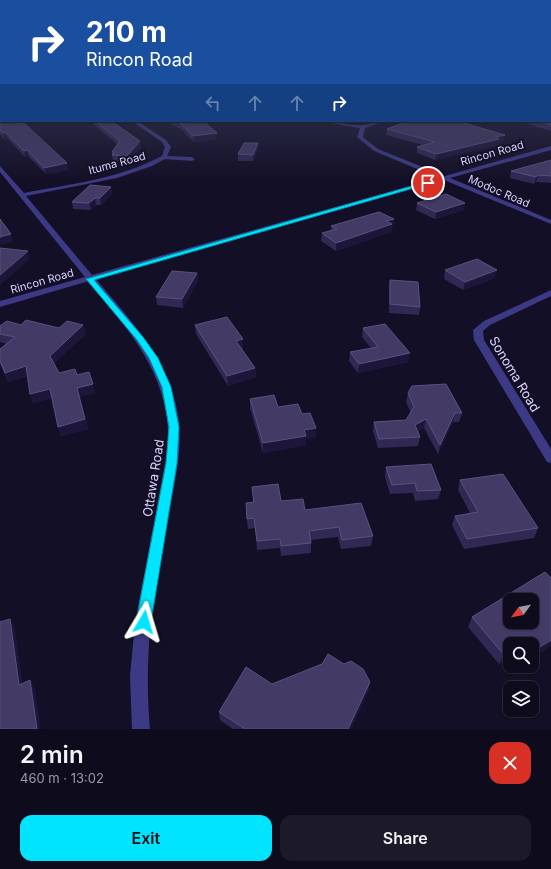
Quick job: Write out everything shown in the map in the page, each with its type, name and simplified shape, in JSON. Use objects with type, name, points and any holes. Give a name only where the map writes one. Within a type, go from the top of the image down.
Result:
[{"type":"street","name":"Ituma Road","points":[[22,195],[119,174],[147,166],[164,157],[168,147],[164,141],[136,122]]},
{"type":"street","points":[[328,122],[364,127],[379,122]]},
{"type":"street","name":"Modoc Road","points":[[364,127],[360,137],[376,150],[443,179],[551,222]]},
{"type":"street","name":"Rincon Road","points":[[0,304],[551,148]]},
{"type":"street","points":[[164,157],[192,159]]},
{"type":"street","name":"Ottawa Road","points":[[0,168],[140,339],[153,358],[166,387],[174,427],[172,463],[145,610],[139,704],[141,729]]},
{"type":"street","name":"Sonoma Road","points":[[551,293],[487,323],[478,330],[479,340],[551,458]]},
{"type":"building","points":[[0,122],[16,122],[19,124],[24,123],[67,163],[44,168],[27,150],[24,151],[6,133],[3,133],[0,130]]},
{"type":"building","points":[[96,122],[112,122],[140,141],[127,156],[112,155],[114,152],[112,152],[120,141]]},
{"type":"building","points":[[178,122],[204,122],[217,133],[193,136]]},
{"type":"building","points":[[405,122],[460,122],[505,135],[496,137],[499,139],[436,154],[417,147],[435,142],[387,129]]},
{"type":"building","points":[[542,122],[551,122],[551,125]]},
{"type":"building","points":[[244,143],[258,143],[253,155],[238,154]]},
{"type":"building","points":[[551,160],[551,176],[538,175],[536,177],[511,171]]},
{"type":"building","points":[[90,185],[111,187],[100,198],[95,198],[89,203],[72,202]]},
{"type":"building","points":[[446,194],[465,203],[436,212],[417,203]]},
{"type":"building","points":[[379,212],[394,219],[386,221],[392,224],[336,243],[322,233],[337,229],[331,226]]},
{"type":"building","points":[[0,219],[11,234],[0,237]]},
{"type":"building","points":[[0,248],[28,251],[0,275]]},
{"type":"building","points":[[477,259],[497,270],[465,282],[445,270]]},
{"type":"building","points":[[172,271],[197,273],[182,299],[156,297]]},
{"type":"building","points":[[390,280],[418,282],[420,307],[390,304]]},
{"type":"building","points":[[227,317],[243,339],[236,341],[255,368],[227,376],[195,325]]},
{"type":"building","points":[[26,320],[59,328],[67,321],[83,325],[50,356],[59,373],[75,369],[77,375],[89,372],[93,384],[77,388],[85,419],[58,427],[50,389],[30,394],[26,366],[5,373],[0,361],[0,349],[15,337],[0,334],[0,326],[7,321],[21,325]]},
{"type":"building","points":[[385,324],[410,353],[359,364],[350,352],[378,347],[363,328]]},
{"type":"building","points":[[446,384],[462,413],[455,413],[440,445],[426,419],[415,425],[420,437],[379,439],[374,422],[406,420],[414,407],[408,393],[412,386]]},
{"type":"building","points":[[274,395],[278,407],[298,404],[302,414],[310,413],[316,428],[304,430],[306,436],[263,443],[250,399]]},
{"type":"building","points":[[431,464],[441,490],[417,491],[415,483],[392,485],[386,467]]},
{"type":"building","points":[[503,474],[538,528],[467,539],[455,516],[478,512],[460,480]]},
{"type":"building","points":[[278,484],[281,501],[303,499],[305,510],[361,503],[373,536],[342,540],[339,527],[309,531],[311,543],[281,546],[280,539],[257,541],[254,518],[247,519],[246,503],[254,502],[252,487]]},
{"type":"building","points":[[545,572],[551,578],[551,640],[540,647],[539,637],[503,637],[503,654],[472,617],[503,598],[503,629],[539,629],[539,593],[511,593]]},
{"type":"building","points":[[10,619],[19,685],[30,680],[37,729],[0,729],[0,622]]},
{"type":"building","points":[[328,654],[344,664],[351,661],[363,669],[370,682],[348,729],[245,729],[219,712],[246,667],[272,684],[322,664]]},
{"type":"route","points":[[144,622],[172,463],[174,427],[166,387],[153,358],[140,339],[90,279],[428,183]]}]
